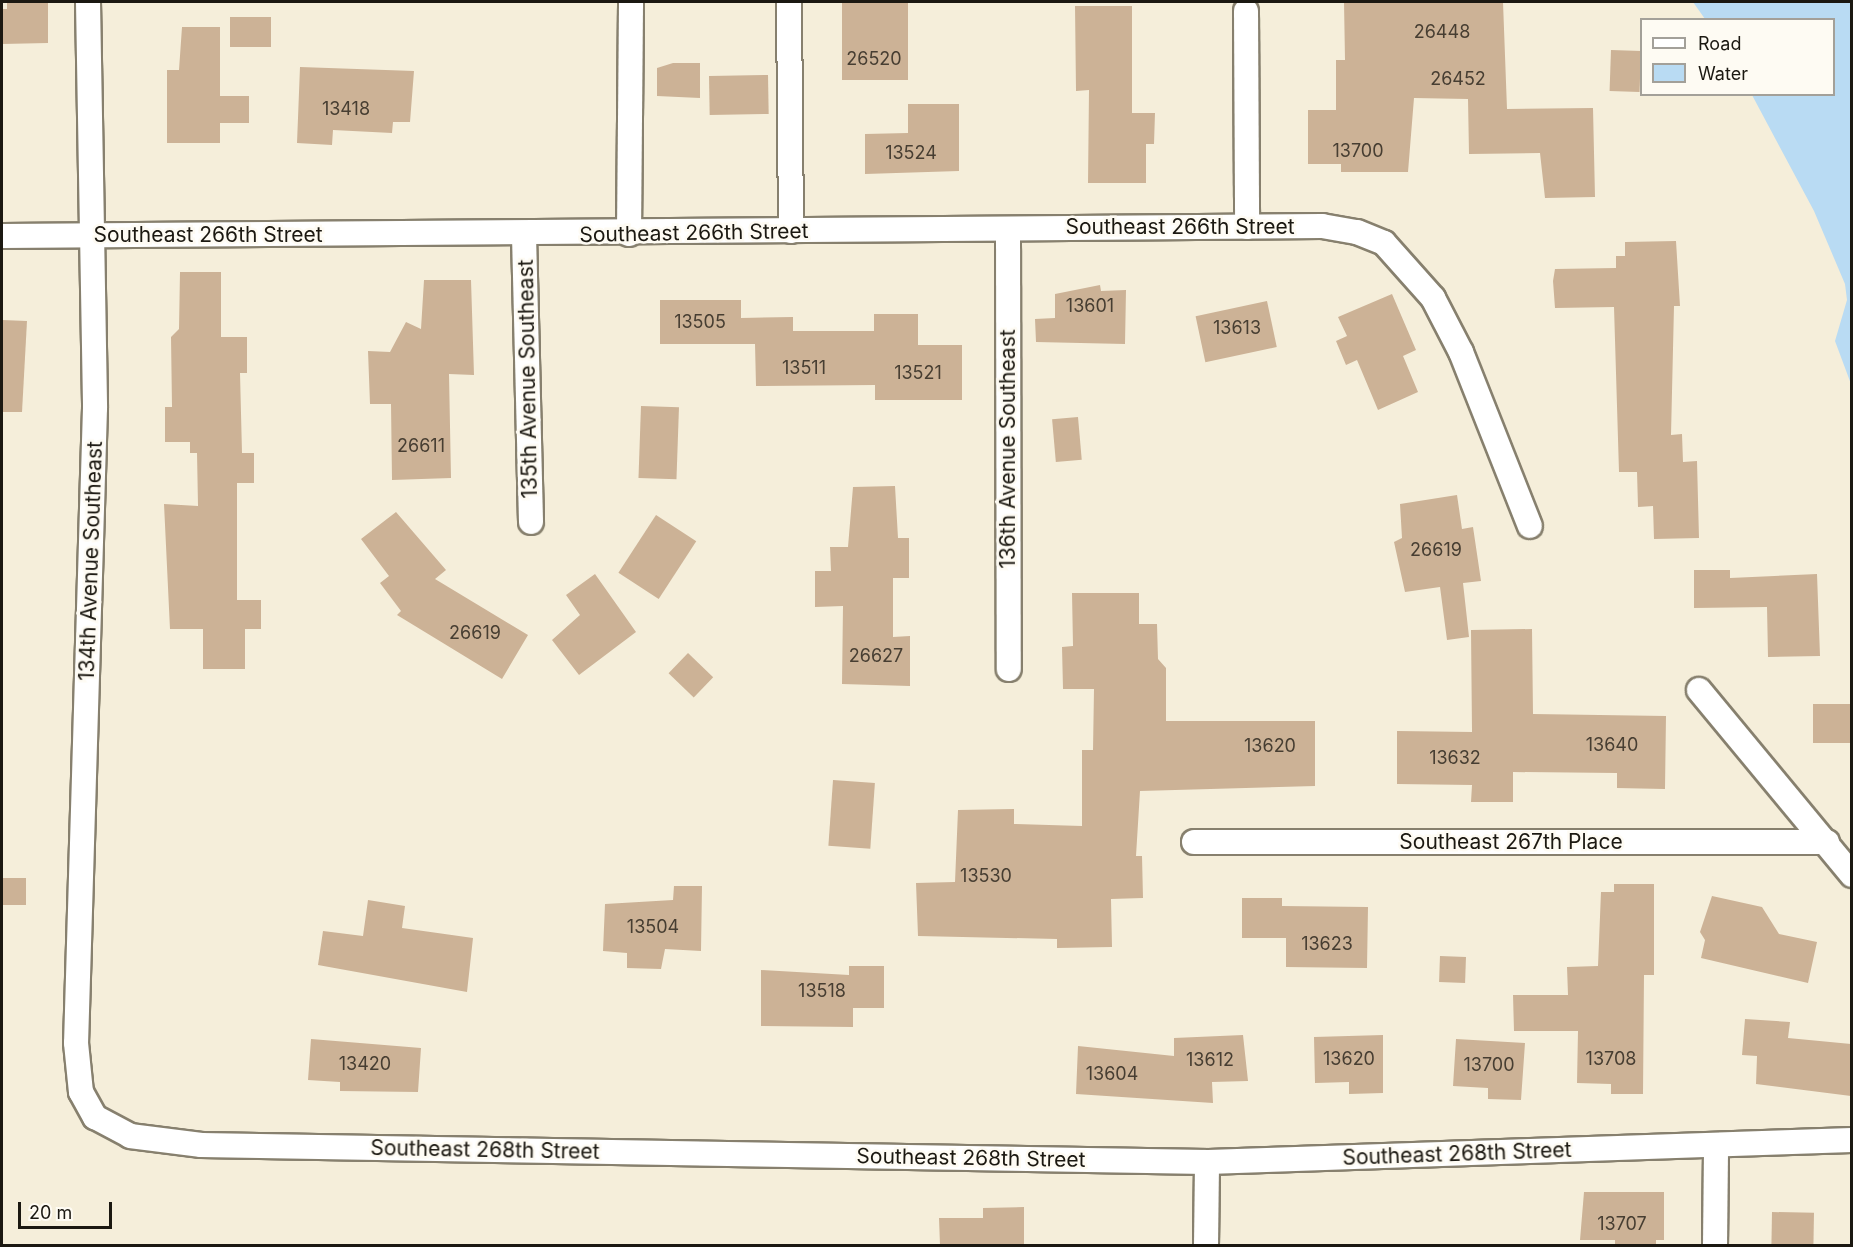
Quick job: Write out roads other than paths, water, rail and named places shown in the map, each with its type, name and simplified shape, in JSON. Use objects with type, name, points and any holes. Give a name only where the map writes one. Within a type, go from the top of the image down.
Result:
[{"type":"street","name":"134th Avenue Southeast","points":[[88,2],[90,236],[95,408],[76,1043],[81,1092],[95,1117]]},
{"type":"street","points":[[789,2],[791,231]]},
{"type":"street","points":[[629,234],[631,3]]},
{"type":"street","points":[[1246,10],[1247,226]]},
{"type":"street","name":"Southeast 266th Street","points":[[2,236],[524,236],[1322,226],[1384,243],[1413,270],[1447,325],[1530,526]]},
{"type":"street","name":"136th Avenue Southeast","points":[[1008,229],[1009,669]]},
{"type":"street","name":"135th Avenue Southeast","points":[[524,236],[531,522]]},
{"type":"street","points":[[1699,690],[1827,842],[1851,875]]},
{"type":"street","name":"Southeast 267th Place","points":[[1194,842],[1827,842]]},
{"type":"street","name":"Southeast 268th Street","points":[[95,1117],[130,1136],[201,1144],[1207,1162],[1851,1140]]},
{"type":"street","points":[[1715,1245],[1716,1146]]},
{"type":"street","points":[[1206,1245],[1207,1162]]},
{"type":"water","points":[[1693,2],[1851,2],[1851,384],[1835,341],[1847,300],[1845,284],[1814,211],[1753,96],[1835,96],[1835,18],[1704,18]]}]
